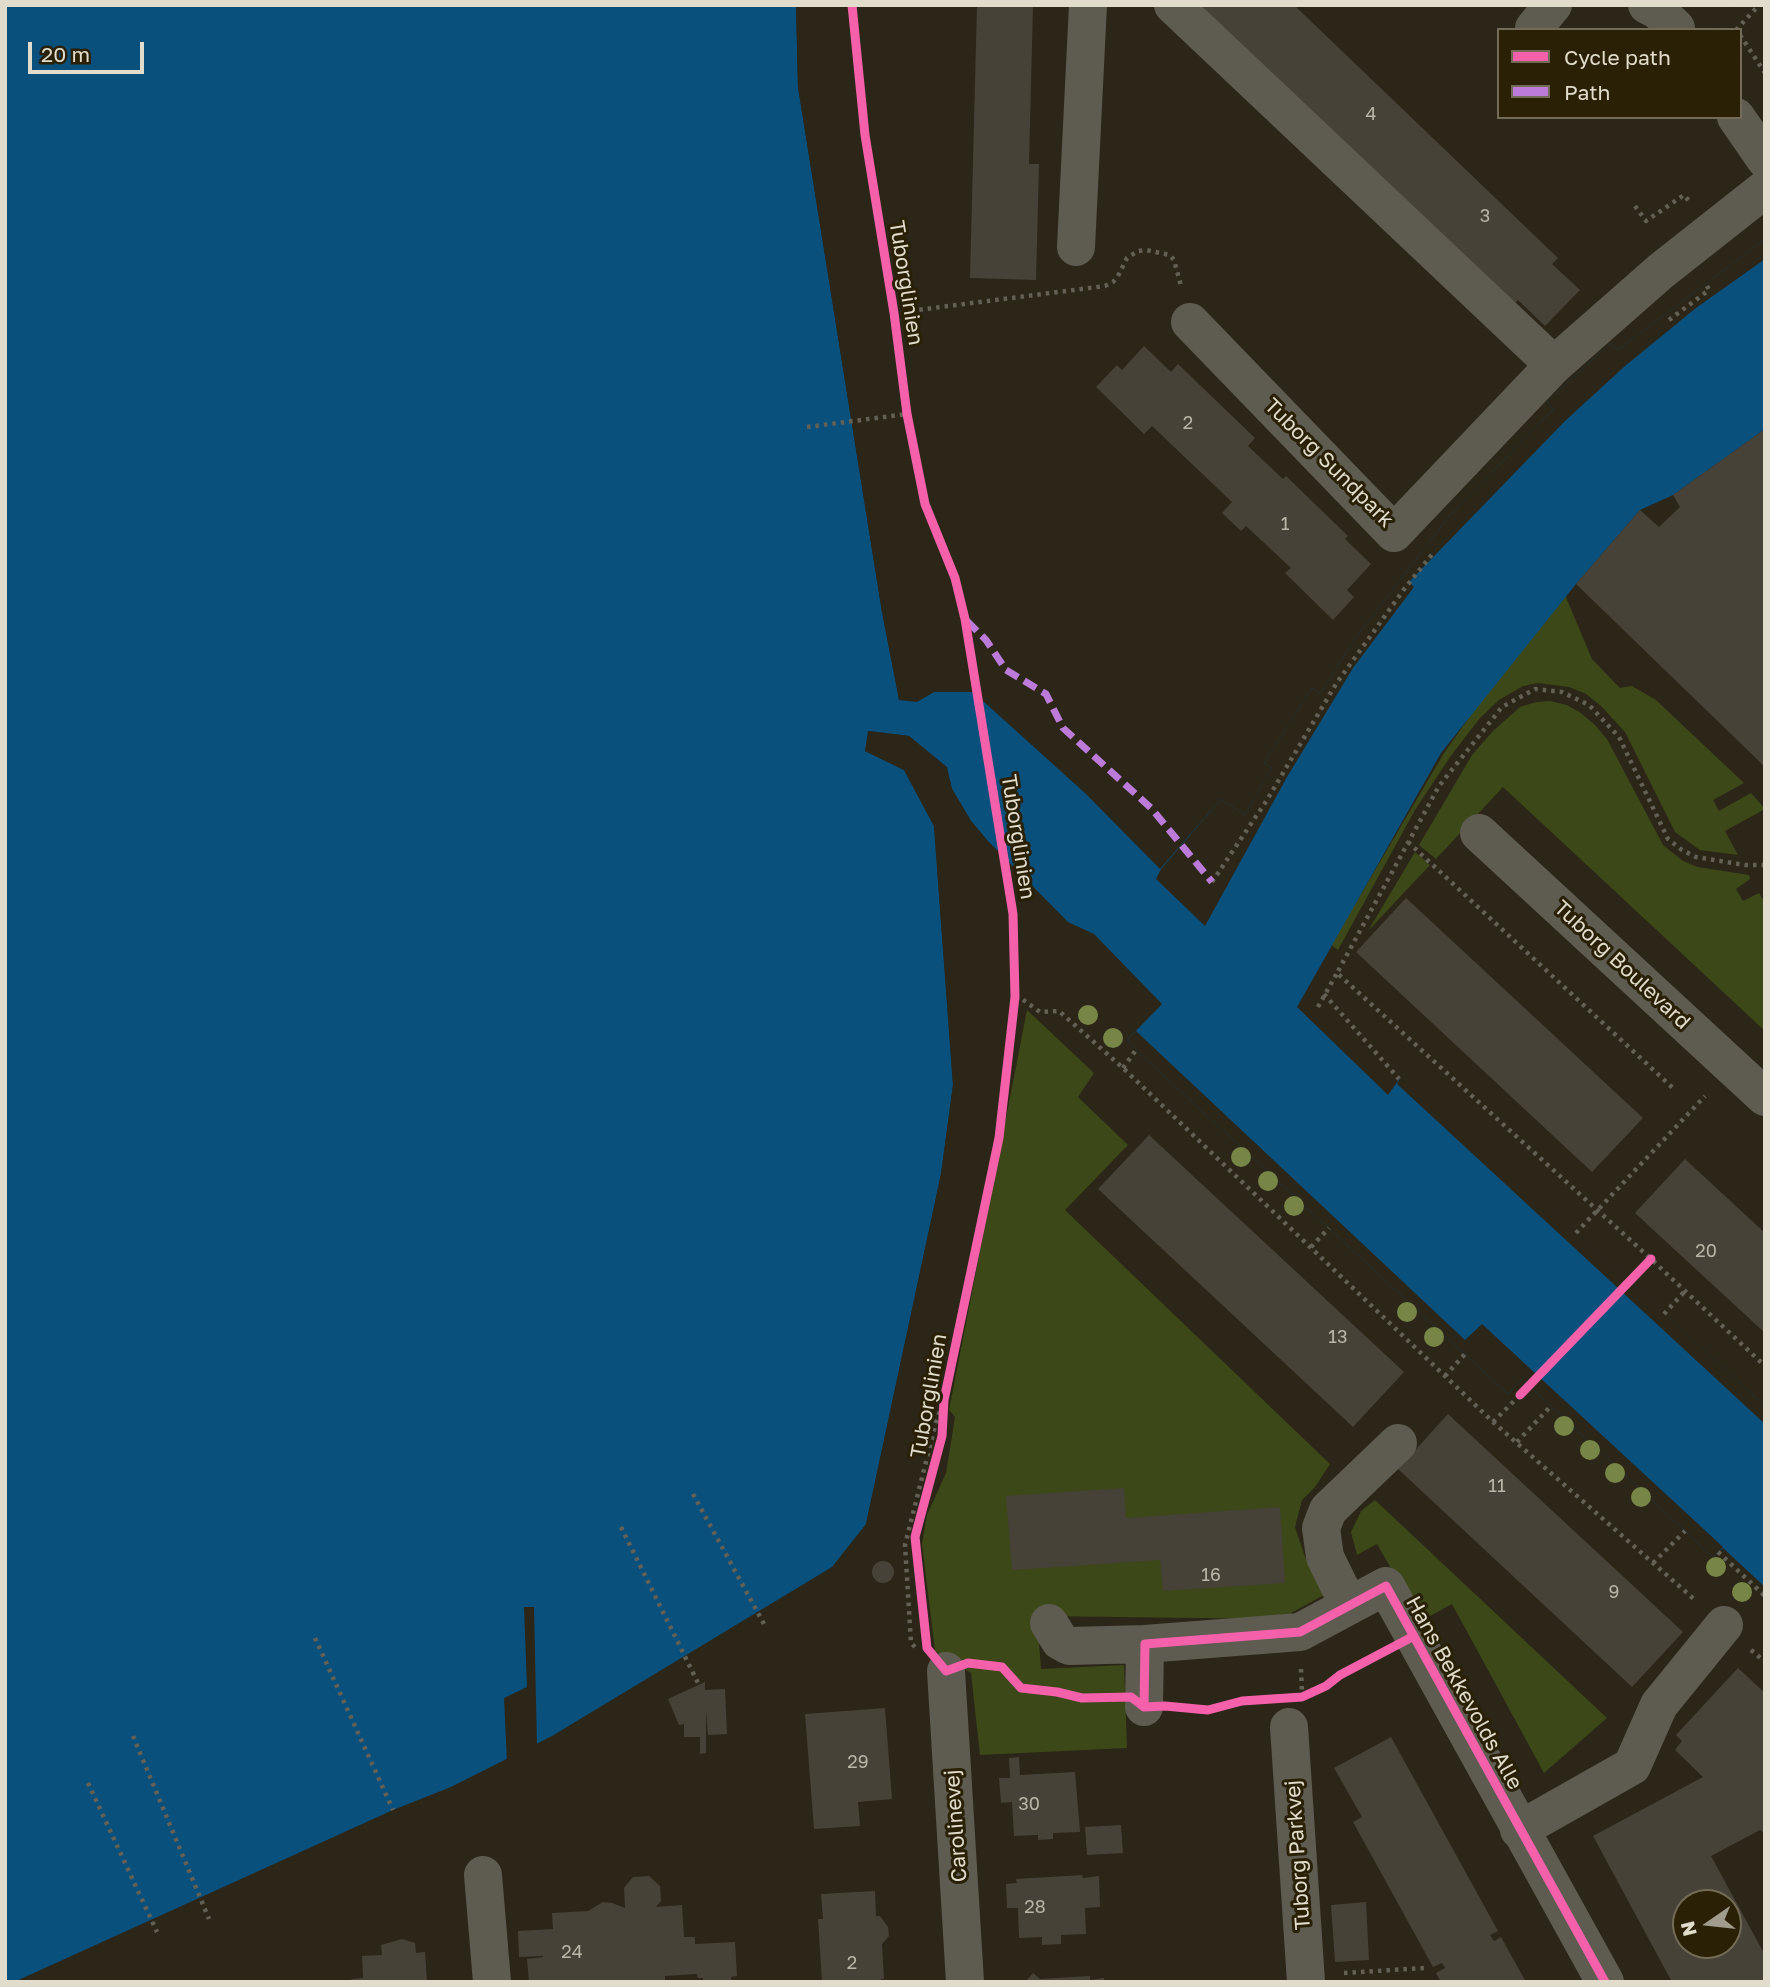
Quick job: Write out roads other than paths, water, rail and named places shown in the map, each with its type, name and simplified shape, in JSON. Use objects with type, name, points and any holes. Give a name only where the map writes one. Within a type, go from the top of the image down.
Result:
[{"type":"street","points":[[1076,247],[1088,5]]},
{"type":"street","points":[[1173,5],[1554,365]]},
{"type":"street","points":[[1737,119],[1765,159]]},
{"type":"street","name":"Tuborg Sundpark","points":[[1190,322],[1394,533],[1554,365],[1671,263],[1765,189]]},
{"type":"street","name":"Tuborg Boulevard","points":[[1479,833],[1765,1097]]},
{"type":"street","points":[[1349,1606],[1325,1557],[1321,1528],[1328,1510],[1398,1443]]},
{"type":"street","name":"Hans Bekkevolds Alle","points":[[1049,1623],[1060,1641],[1069,1646],[1145,1644],[1300,1632],[1386,1586],[1605,1982]]},
{"type":"street","points":[[1519,1829],[1632,1766],[1658,1704],[1724,1625]]},
{"type":"street","points":[[1144,1707],[1145,1644]]},
{"type":"street","name":"Carolinevej","points":[[946,1671],[965,1982]]},
{"type":"street","name":"Tuborg Parkvej","points":[[1289,1727],[1306,1978]]},
{"type":"street","points":[[483,1875],[492,1982]]},
{"type":"water","points":[[5,5],[796,5],[798,87],[882,612],[899,699],[917,701],[934,692],[973,692],[1086,794],[1160,869],[1221,799],[1245,815],[1272,768],[1264,763],[1312,688],[1320,694],[1354,640],[1450,515],[1553,410],[1547,401],[1611,343],[1618,350],[1765,239],[1765,429],[1673,495],[1640,510],[1576,584],[1441,753],[1297,1007],[1388,1095],[1403,1074],[1765,1406],[1765,1587],[1723,1548],[1713,1557],[1522,1379],[1508,1394],[1136,1050],[1127,1040],[1162,1004],[1094,934],[1068,922],[987,840],[971,821],[952,789],[946,767],[909,736],[869,731],[865,751],[904,770],[934,826],[953,1085],[941,1174],[866,1524],[832,1567],[552,1736],[451,1787],[393,1810],[14,1982],[5,1982]]}]
